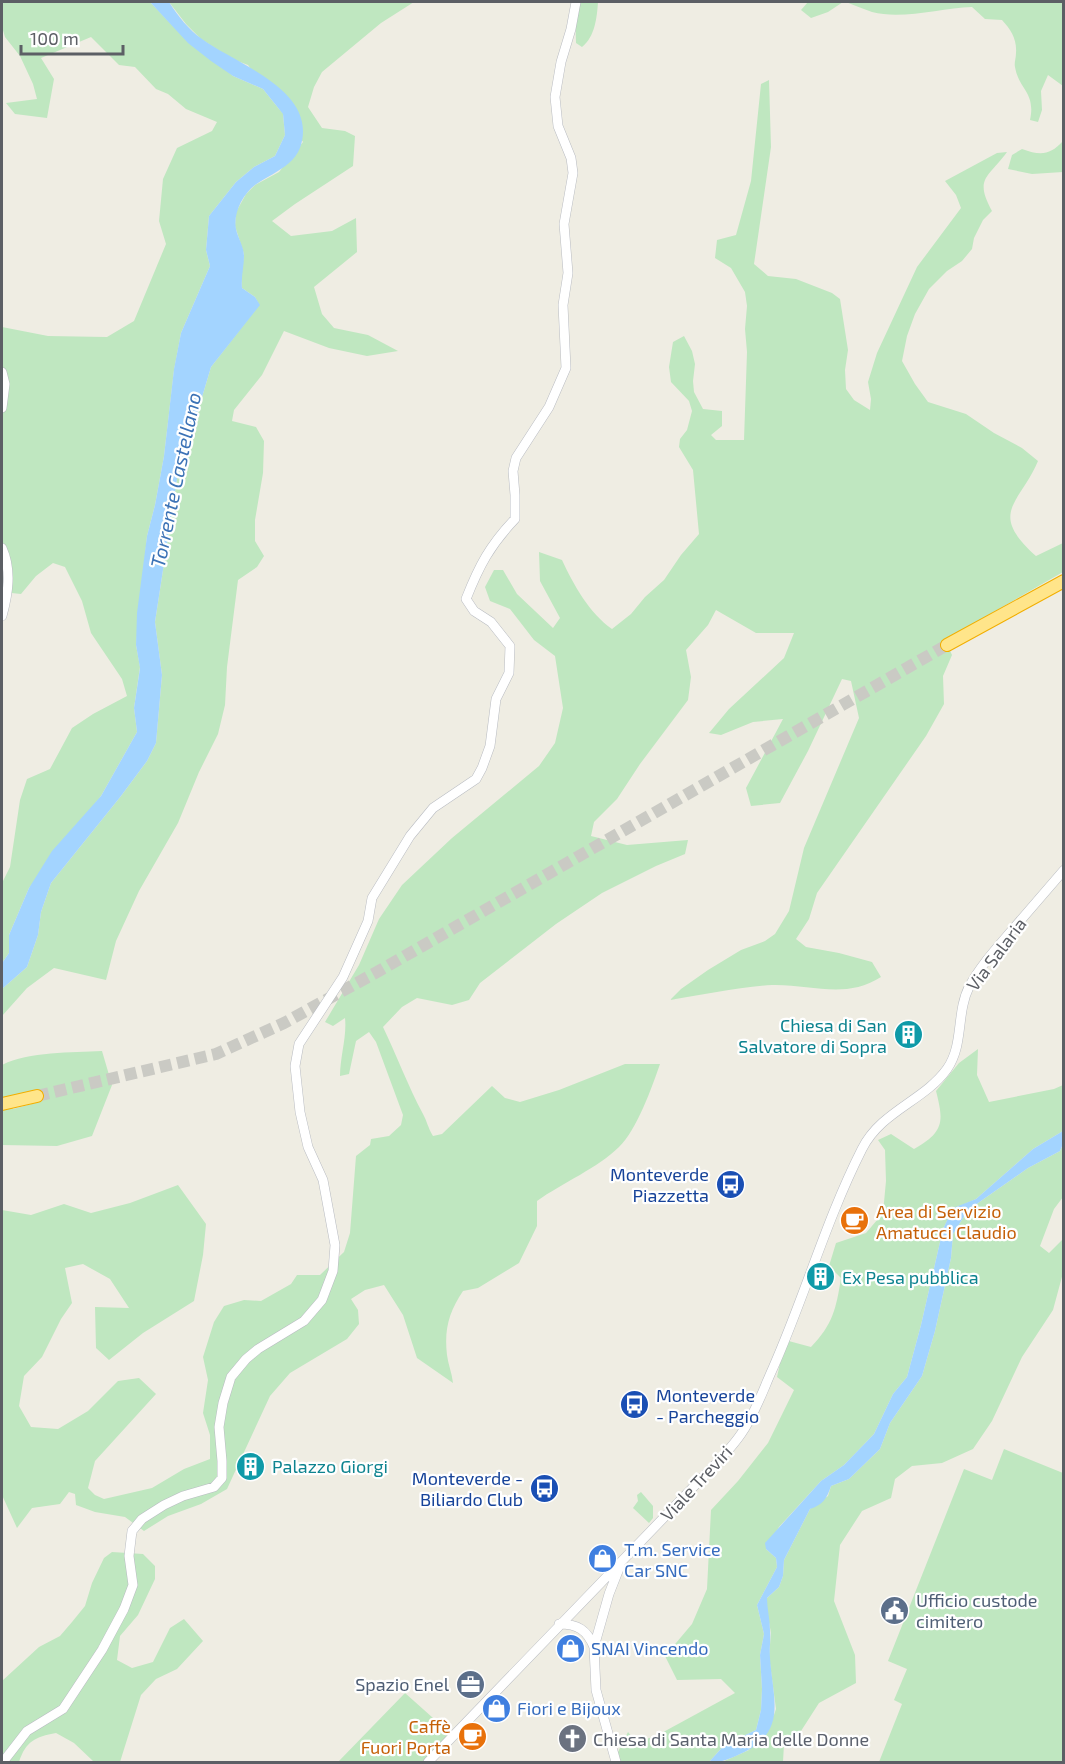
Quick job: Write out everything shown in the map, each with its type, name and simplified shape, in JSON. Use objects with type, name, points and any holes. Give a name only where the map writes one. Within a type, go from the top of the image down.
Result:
[{"type":"highway","points":[[947,645],[1064,581]]},
{"type":"highway","points":[[7,1103],[37,1096]]},
{"type":"street","points":[[3,1762],[27,1731],[63,1709],[86,1677],[124,1609],[133,1585],[129,1556],[132,1531],[142,1519],[183,1496],[214,1487],[222,1478],[219,1427],[231,1377],[258,1349],[304,1321],[322,1300],[333,1271],[335,1245],[323,1180],[308,1147],[300,1112],[295,1066],[300,1044],[343,977],[368,921],[372,898],[410,836],[433,808],[476,779],[490,746],[496,699],[509,673],[510,646],[491,622],[474,611],[466,599],[478,568],[495,540],[514,519],[513,471],[516,458],[549,407],[566,368],[563,305],[568,273],[564,225],[573,173],[571,158],[558,126],[555,97],[576,2]]},
{"type":"street","points":[[2,372],[5,384],[2,408]]},
{"type":"street","points":[[2,548],[6,557],[8,576],[2,616]]},
{"type":"street","name":"Via Salaria","points":[[867,1141],[890,1115],[945,1072],[953,1060],[957,1046],[960,1010],[970,984],[995,950],[1064,870]]},
{"type":"street","name":"Viale Treviri","points":[[428,1762],[729,1450],[742,1432],[788,1336],[837,1205],[867,1141]]},
{"type":"street","points":[[616,1762],[597,1690],[594,1647],[609,1594],[622,1561]]},
{"type":"street","points":[[559,1624],[582,1628],[594,1647]]},
{"type":"green space","points":[[2,2],[150,2],[171,24],[233,76],[263,89],[283,114],[285,135],[275,156],[254,167],[236,182],[209,216],[206,250],[210,266],[181,333],[174,370],[164,456],[147,536],[136,645],[140,667],[134,708],[137,732],[101,796],[29,888],[9,935],[9,953],[2,963],[2,883],[10,867],[20,800],[27,779],[50,769],[72,728],[127,696],[122,679],[91,633],[82,601],[65,567],[53,563],[36,576],[21,594],[2,592],[2,327],[48,336],[107,337],[134,321],[166,244],[159,221],[163,179],[177,148],[212,131],[217,122],[186,109],[168,94],[156,89],[135,67],[119,65],[91,37],[41,58],[54,79],[47,118],[15,114],[6,103],[37,99],[20,56],[5,37],[2,27]]},
{"type":"green space","points":[[169,2],[414,2],[381,23],[322,72],[314,87],[308,107],[322,128],[345,131],[355,136],[353,166],[272,221],[291,236],[332,231],[356,218],[357,252],[314,287],[322,314],[334,328],[368,335],[398,351],[367,356],[329,348],[284,331],[262,375],[234,410],[232,421],[256,427],[264,441],[263,473],[255,520],[255,541],[264,556],[257,567],[238,580],[227,667],[225,705],[218,734],[178,823],[139,891],[116,941],[106,980],[54,968],[27,988],[2,1016],[2,989],[27,967],[51,883],[121,796],[147,761],[156,743],[162,675],[155,622],[177,479],[186,440],[194,424],[211,367],[259,305],[255,297],[242,288],[244,254],[235,226],[236,212],[246,194],[255,185],[279,172],[303,142],[248,65],[232,59],[201,39]]},
{"type":"green space","points":[[575,2],[598,2],[593,32],[582,47],[576,43]]},
{"type":"green space","points":[[808,2],[843,2],[828,12],[811,18],[801,10]]},
{"type":"green space","points":[[846,2],[1063,2],[1063,86],[1048,75],[1041,91],[1042,110],[1038,122],[1030,120],[1031,103],[1015,67],[1014,39],[1002,20],[985,19],[972,7],[896,15],[872,12]]},
{"type":"green space","points":[[769,80],[771,147],[754,264],[768,276],[796,279],[832,293],[840,299],[848,350],[845,370],[846,389],[854,400],[870,410],[868,382],[877,353],[917,267],[961,208],[956,195],[945,181],[997,153],[1007,152],[989,173],[984,185],[984,192],[992,211],[983,220],[974,238],[972,249],[962,261],[947,271],[929,289],[915,314],[907,336],[902,361],[928,402],[966,414],[1022,448],[1038,461],[1012,508],[1010,518],[1013,529],[1036,556],[1063,543],[1063,572],[945,640],[952,655],[943,676],[944,704],[926,736],[817,893],[809,919],[796,939],[806,947],[872,962],[881,977],[854,988],[828,989],[772,985],[670,1000],[681,989],[708,970],[741,950],[765,941],[775,934],[789,911],[804,848],[859,718],[851,681],[842,679],[780,803],[751,806],[746,788],[783,719],[753,722],[721,735],[709,733],[729,709],[784,658],[794,633],[756,633],[716,610],[708,625],[686,650],[691,677],[688,700],[617,799],[594,822],[591,836],[627,845],[688,840],[685,854],[602,893],[556,924],[480,983],[469,1000],[452,1005],[417,998],[402,1007],[383,1027],[433,1136],[442,1134],[492,1086],[505,1098],[520,1102],[559,1090],[625,1064],[660,1064],[638,1119],[619,1147],[601,1162],[537,1201],[537,1226],[519,1263],[478,1288],[463,1291],[451,1314],[446,1337],[453,1383],[417,1358],[403,1315],[384,1285],[365,1290],[351,1299],[358,1310],[359,1324],[347,1339],[290,1373],[270,1396],[227,1489],[201,1504],[168,1516],[144,1531],[125,1517],[95,1512],[76,1505],[75,1494],[69,1492],[60,1504],[32,1508],[17,1528],[2,1495],[2,1210],[31,1215],[64,1204],[91,1213],[130,1203],[178,1185],[206,1224],[203,1255],[194,1301],[143,1333],[109,1360],[96,1348],[95,1307],[129,1308],[110,1279],[83,1264],[65,1268],[72,1303],[61,1319],[42,1357],[24,1376],[19,1406],[31,1427],[58,1429],[88,1411],[118,1381],[139,1378],[156,1394],[95,1461],[88,1488],[95,1495],[104,1499],[152,1488],[184,1469],[210,1459],[210,1435],[203,1413],[208,1380],[203,1357],[214,1322],[224,1306],[244,1300],[261,1301],[291,1284],[297,1275],[320,1275],[344,1252],[350,1233],[356,1156],[370,1145],[371,1139],[389,1136],[401,1125],[403,1115],[376,1042],[369,1032],[356,1041],[349,1074],[340,1076],[345,1018],[333,1026],[325,1022],[359,965],[379,919],[402,885],[452,838],[539,766],[555,743],[563,708],[555,656],[534,640],[510,609],[490,601],[485,587],[494,570],[503,570],[517,594],[553,628],[560,618],[540,581],[539,552],[562,560],[589,607],[612,629],[631,614],[664,580],[699,534],[693,470],[679,447],[692,411],[689,401],[671,382],[669,367],[673,342],[684,336],[692,351],[695,364],[694,392],[703,409],[722,411],[722,426],[711,435],[716,440],[744,440],[747,352],[745,292],[731,268],[715,258],[717,240],[736,235],[751,181],[761,84]]},
{"type":"green space","points":[[1063,141],[1063,172],[1032,174],[1008,169],[1012,155],[1022,149],[1045,153]]},
{"type":"green space","points":[[978,1049],[977,1075],[989,1102],[1054,1089],[1063,1085],[1063,1131],[1033,1149],[976,1199],[953,1209],[943,1229],[907,1377],[893,1394],[874,1434],[844,1465],[821,1481],[779,1527],[766,1549],[776,1558],[777,1567],[757,1605],[764,1634],[760,1655],[761,1710],[756,1730],[729,1740],[709,1762],[613,1762],[628,1732],[636,1742],[656,1736],[735,1693],[721,1679],[677,1680],[665,1656],[692,1624],[707,1589],[711,1510],[768,1443],[794,1390],[777,1377],[785,1340],[811,1347],[829,1323],[841,1278],[829,1266],[836,1243],[866,1233],[883,1213],[886,1181],[885,1150],[878,1140],[891,1134],[914,1149],[931,1137],[939,1125],[940,1118],[936,1091],[959,1063]]},
{"type":"green space","points":[[102,1051],[112,1085],[92,1136],[57,1146],[2,1145],[2,1065],[13,1060],[38,1055]],"holes":[[[41,1097],[39,1102],[13,1109],[11,1099]]]},
{"type":"green space","points":[[1063,1144],[1063,1197],[1054,1209],[1040,1246],[1049,1253],[1063,1239],[1063,1273],[1053,1310],[1022,1357],[992,1421],[973,1449],[942,1463],[912,1466],[895,1479],[891,1498],[862,1511],[840,1545],[834,1601],[855,1655],[856,1683],[819,1703],[801,1731],[784,1744],[783,1762],[722,1762],[749,1750],[774,1715],[776,1709],[769,1656],[771,1633],[767,1598],[779,1587],[783,1576],[784,1560],[810,1509],[828,1496],[831,1486],[849,1479],[880,1449],[890,1423],[922,1376],[935,1331],[951,1258],[953,1234],[968,1210],[1028,1168],[1060,1151]]},
{"type":"green space","points":[[1004,1449],[1063,1473],[1063,1762],[879,1762],[902,1704],[894,1700],[907,1669],[888,1661],[964,1469],[992,1480]]},
{"type":"green space","points":[[641,1492],[653,1506],[653,1518],[649,1523],[633,1508],[638,1501],[637,1495]]},
{"type":"green space","points":[[112,1552],[143,1554],[155,1566],[155,1579],[138,1615],[120,1636],[117,1660],[132,1668],[153,1662],[170,1628],[184,1619],[203,1641],[177,1669],[156,1679],[141,1695],[120,1762],[93,1761],[74,1743],[56,1733],[32,1741],[19,1762],[2,1762],[2,1681],[39,1647],[60,1636],[72,1622],[85,1606],[92,1583],[104,1558]]},
{"type":"green space","points":[[405,1693],[451,1734],[423,1762],[338,1762]]},
{"type":"water","name":"Torrente Castellano","points":[[150,2],[169,2],[197,35],[264,76],[279,88],[292,100],[300,115],[302,140],[298,153],[292,160],[250,189],[242,199],[237,211],[235,223],[244,256],[242,288],[255,297],[260,305],[211,367],[194,424],[186,440],[177,479],[155,622],[162,675],[156,743],[147,761],[121,796],[51,883],[27,967],[2,989],[2,963],[9,953],[9,935],[29,888],[52,851],[101,796],[137,732],[134,708],[140,668],[136,645],[137,613],[147,536],[164,456],[174,369],[181,333],[210,266],[206,250],[209,216],[236,182],[254,167],[275,156],[285,135],[283,114],[263,89],[233,76],[211,61],[188,43]]},
{"type":"water","points":[[1063,1131],[1063,1144],[1060,1151],[1028,1168],[968,1210],[953,1234],[951,1258],[935,1331],[922,1376],[890,1423],[880,1449],[849,1479],[831,1486],[824,1501],[810,1509],[784,1560],[783,1576],[779,1587],[767,1598],[774,1701],[771,1725],[765,1736],[755,1746],[729,1759],[709,1762],[729,1740],[756,1730],[761,1710],[760,1655],[764,1634],[757,1605],[777,1567],[776,1558],[766,1549],[765,1543],[821,1481],[844,1465],[874,1434],[893,1394],[907,1377],[943,1229],[953,1208],[976,1199],[1033,1149]]},
{"type":"tunnel","points":[[37,1096],[216,1054],[284,1023],[947,645]]},
{"type":"place","name":"Chiesa di San Salvatore di Sopra","points":[[908,1035]]},
{"type":"place","name":"Monteverde Piazzetta","points":[[730,1184]]},
{"type":"place","name":"Area di Servizio Amatucci Claudio","points":[[855,1221]]},
{"type":"place","name":"Ex Pesa pubblica","points":[[821,1277]]},
{"type":"place","name":"Monteverde - Parcheggio","points":[[635,1405]]},
{"type":"place","name":"Palazzo Giorgi","points":[[251,1466]]},
{"type":"place","name":"Monteverde - Biliardo Club","points":[[544,1488]]},
{"type":"place","name":"T.m. Service Car SNC","points":[[603,1559]]},
{"type":"place","name":"Ufficio custode cimitero","points":[[895,1610]]},
{"type":"place","name":"SNAI Vincendo","points":[[570,1648]]},
{"type":"place","name":"Spazio Enel","points":[[470,1684]]},
{"type":"place","name":"Fiori e Bijoux","points":[[496,1708]]},
{"type":"place","name":"Caffè Fuori Porta","points":[[472,1736]]},
{"type":"place","name":"Chiesa di Santa Maria delle Donne","points":[[572,1739]]}]
